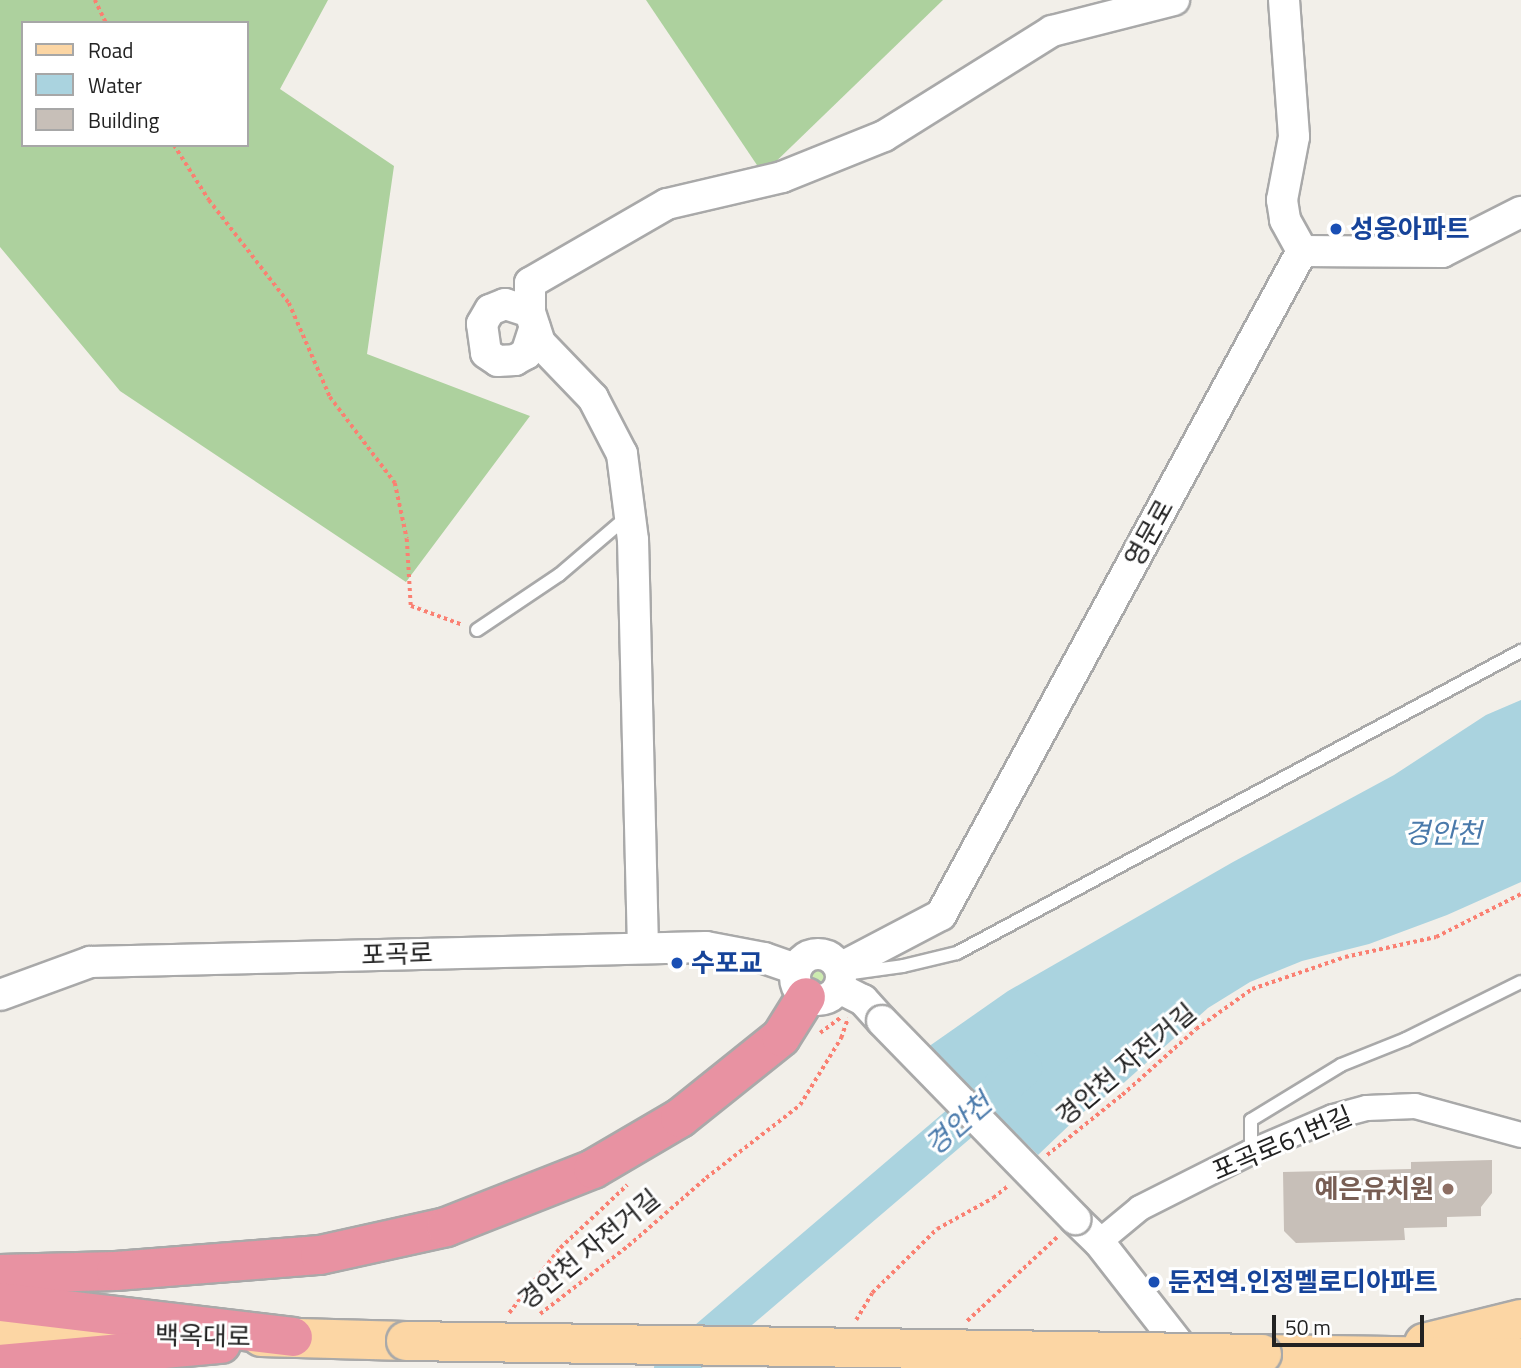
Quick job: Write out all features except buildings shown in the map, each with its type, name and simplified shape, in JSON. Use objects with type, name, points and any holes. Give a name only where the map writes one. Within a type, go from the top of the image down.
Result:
[{"type":"highway","points":[[0,1275],[116,1271],[320,1255],[446,1227],[593,1169],[680,1118],[781,1037],[829,984]]},
{"type":"highway","points":[[0,1302],[293,1337]]},
{"type":"highway","points":[[0,1364],[293,1337]]},
{"type":"main road","points":[[1367,1357],[1521,1320]]},
{"type":"main road","name":"백옥대로","points":[[0,1333],[1367,1357]]},
{"type":"main road","points":[[1367,1357],[1521,1358]]},
{"type":"main road","points":[[1367,1357],[1430,1368]]},
{"type":"street","points":[[643,948],[633,540],[622,454],[593,398],[540,343],[532,319],[530,283],[667,205],[782,177],[884,136],[1052,31],[1174,0]]},
{"type":"street","points":[[1284,0],[1294,137],[1282,200],[1285,220],[1302,251],[1442,252],[1521,212]]},
{"type":"street","name":"영문로","points":[[829,984],[940,915],[1302,251]]},
{"type":"street","name":"포곡로","points":[[0,995],[90,962],[706,947],[764,958],[863,1000],[1075,1220]]},
{"type":"street","name":"포곡로61번길","points":[[1099,1242],[1140,1208],[1251,1152],[1333,1118],[1393,1105],[1439,1111],[1521,1135]]},
{"type":"street","points":[[1075,1220],[1099,1242],[1198,1368]]},
{"type":"lane","points":[[477,629],[559,575],[630,514]]},
{"type":"lane","points":[[829,984],[957,953],[1521,651]]},
{"type":"lane","points":[[1251,1152],[1251,1120],[1341,1065],[1406,1039],[1521,982]]},
{"type":"path","points":[[94,0],[105,21]]},
{"type":"path","points":[[175,147],[209,200],[289,303],[330,397],[395,483],[407,538],[411,606],[477,629]]},
{"type":"path","name":"경안천 자전거길","points":[[1047,1155],[1122,1095],[1196,1029],[1252,989],[1345,957],[1436,937],[1521,894]]},
{"type":"path","points":[[810,1041],[829,984]]},
{"type":"path","name":"경안천 자전거길","points":[[533,1319],[628,1247],[706,1178],[800,1105],[841,1038],[829,984]]},
{"type":"path","points":[[502,1318],[513,1310],[561,1248],[633,1180]]},
{"type":"path","points":[[852,1325],[872,1293],[937,1229],[993,1198],[1015,1181]]},
{"type":"path","points":[[965,1323],[1075,1220]]},
{"type":"green space","points":[[0,0],[328,0],[280,89],[394,166],[367,354],[530,416],[406,582],[120,391],[0,247]]},
{"type":"green space","points":[[646,0],[943,0],[763,174]]},
{"type":"green space","points":[[818,962],[824,963],[832,971],[832,983],[824,991],[818,992],[812,991],[804,983],[803,977],[804,971],[812,963]]},
{"type":"water","name":"경안천","points":[[1521,700],[1521,882],[1447,915],[1369,944],[1302,961],[1250,982],[1208,1008],[1118,1088],[1082,1113],[1038,1155],[928,1047],[1008,991],[1233,862],[1394,775],[1486,715]]},
{"type":"waterway","name":"경안천","points":[[672,1368],[1023,1068]]},
{"type":"place","name":"성웅아파트","points":[[1336,229]]},
{"type":"place","name":"수포교","points":[[677,963]]},
{"type":"place","name":"예은유치원","points":[[1448,1189]]},
{"type":"place","name":"둔전역.인정멜로디아파트","points":[[1154,1282]]}]
